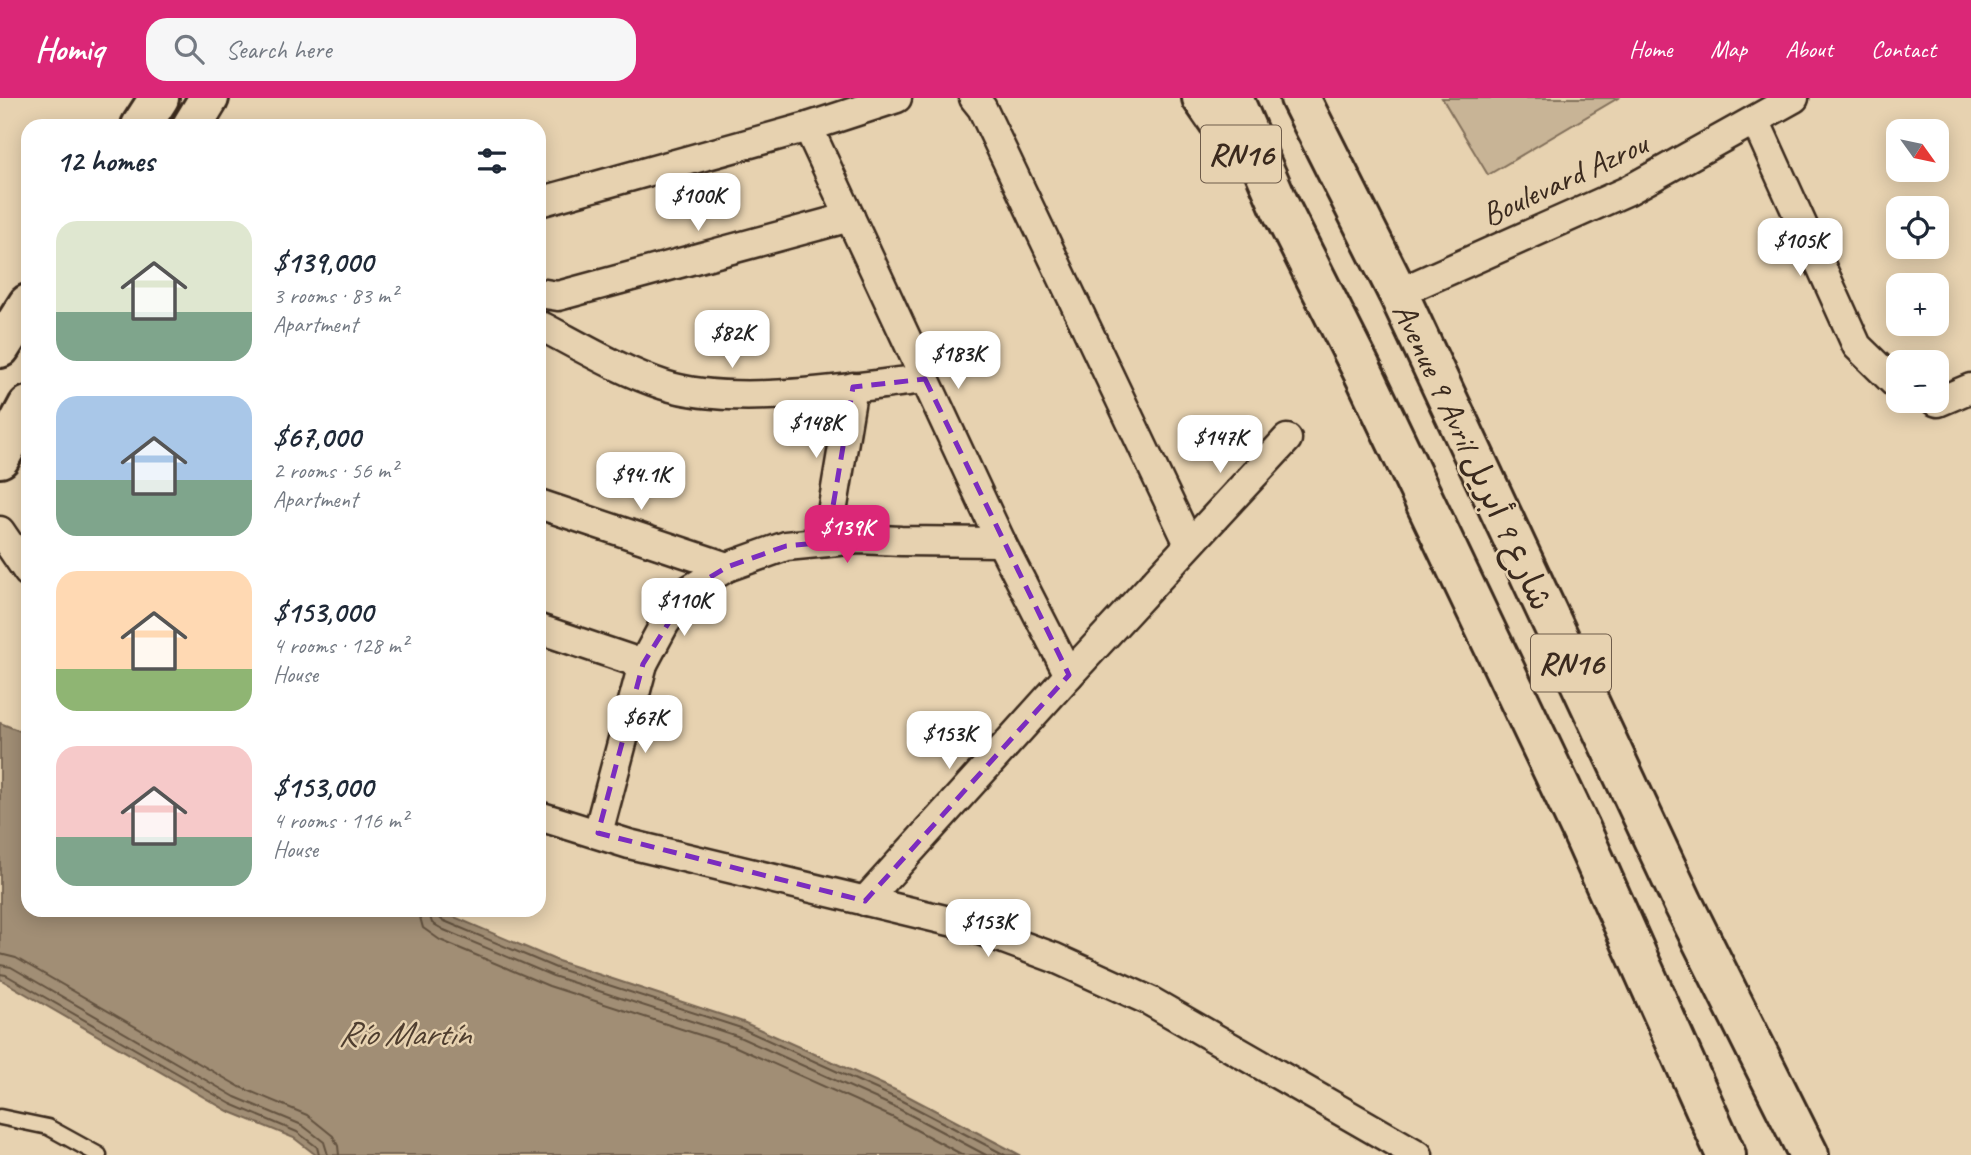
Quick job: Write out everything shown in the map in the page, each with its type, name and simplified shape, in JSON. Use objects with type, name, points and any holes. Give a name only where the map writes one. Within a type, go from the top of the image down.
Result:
[{"type":"main road","points":[[146,119],[159,98]]},
{"type":"main road","points":[[196,119],[209,98]]},
{"type":"main road","name":"RN16","points":[[1202,98],[1281,209]]},
{"type":"main road","name":"Avenue 9 Avril شارع 9 أبريل","points":[[1233,98],[1281,209],[1371,388],[1581,830],[1726,1155]]},
{"type":"main road","name":"Avenue 9 Avril شارع 9 أبريل","points":[[1300,98],[1398,293],[1683,904],[1809,1155]]},
{"type":"main road","name":"RN16","points":[[1324,98],[1334,169]]},
{"type":"main road","points":[[0,348],[21,315]]},
{"type":"main road","points":[[0,458],[21,419]]},
{"type":"street","points":[[546,200],[807,127],[897,98]]},
{"type":"street","points":[[974,98],[982,108],[1189,544]]},
{"type":"street","name":"Boulevard Azrou","points":[[1398,293],[1627,191],[1794,98]]},
{"type":"street","points":[[1755,120],[1857,346],[1886,374]]},
{"type":"street","points":[[807,127],[1001,542],[1069,675]]},
{"type":"street","points":[[548,294],[850,217]]},
{"type":"street","points":[[546,341],[664,385],[716,394],[780,394],[926,379]]},
{"type":"street","points":[[827,542],[853,387]]},
{"type":"street","points":[[1949,397],[1971,388]]},
{"type":"street","points":[[865,901],[1287,439]]},
{"type":"street","points":[[546,506],[727,567]]},
{"type":"street","points":[[0,531],[21,562]]},
{"type":"street","points":[[598,833],[643,664],[665,623],[689,590],[727,567],[786,546],[859,539],[1001,542]]},
{"type":"street","points":[[0,571],[21,579]]},
{"type":"street","points":[[546,631],[643,664]]},
{"type":"street","points":[[546,818],[629,844],[966,925],[1055,958],[1150,1001],[1418,1155]]},
{"type":"lane","points":[[0,1117],[48,1127],[99,1155]]},
{"type":"highlighted area","points":[[925,379],[1069,675],[865,901],[598,833],[643,664],[689,590],[727,567],[786,546],[827,542],[853,387]]},
{"type":"shaded area","points":[[1442,98],[1618,98],[1488,175]]},
{"type":"water","name":"Río Martín","points":[[0,723],[21,731],[21,917],[454,917],[558,961],[743,1022],[904,1094],[1020,1155],[316,1155],[294,1138],[228,1111],[0,979]]}]
